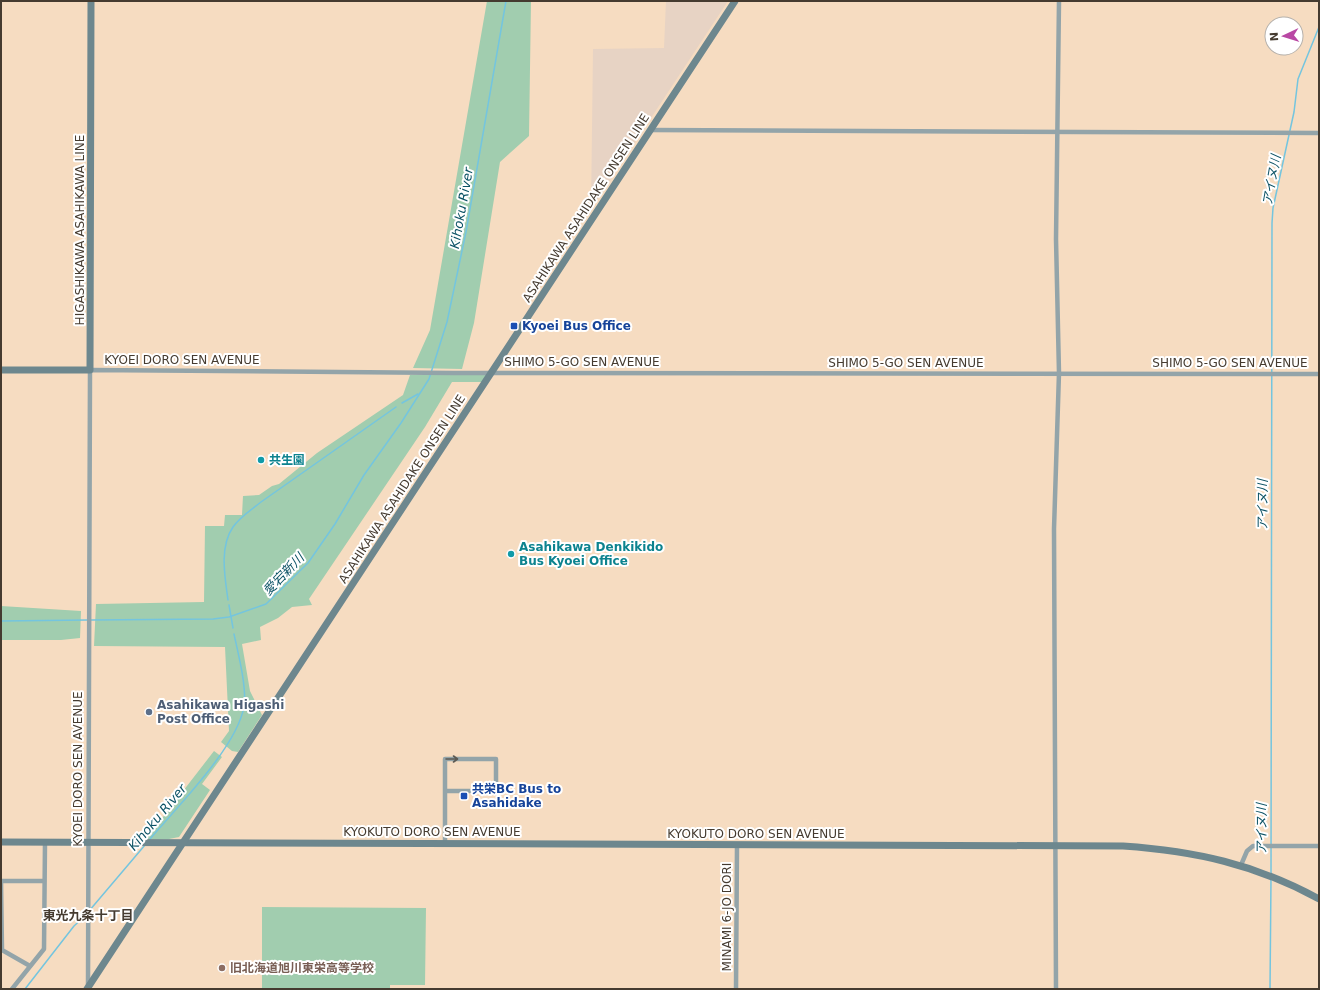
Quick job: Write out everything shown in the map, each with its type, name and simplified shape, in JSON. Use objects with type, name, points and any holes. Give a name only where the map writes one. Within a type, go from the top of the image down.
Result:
[{"type":"main road","name":"HIGASHIKAWA ASAHIKAWA LINE","points":[[90,370],[91,1]]},
{"type":"main road","name":"ASAHIKAWA ASAHIDAKE ONSEN LINE","points":[[87,989],[736,1]]},
{"type":"main road","points":[[1,370],[90,370]]},
{"type":"main road","name":"KYOKUTO DORO SEN AVENUE","points":[[1,842],[1054,846],[1155,848],[1193,853],[1263,873],[1319,899]]},
{"type":"street","points":[[1056,989],[1054,846],[1054,529],[1059,373],[1056,239],[1059,1]]},
{"type":"street","points":[[650,130],[1319,132]]},
{"type":"street","name":"KYOEI DORO SEN AVENUE","points":[[87,989],[90,370],[447,373],[492,372]]},
{"type":"street","name":"SHIMO 5-GO SEN AVENUE","points":[[492,372],[1319,374]]},
{"type":"street","points":[[445,791],[496,791],[496,759],[445,759],[445,791],[445,844]]},
{"type":"street","points":[[12,989],[44,949],[44,842]]},
{"type":"street","name":"MINAMI 6-JO DORI","points":[[736,989],[737,845]]},
{"type":"street","points":[[1240,866],[1247,851],[1253,846],[1319,846]]},
{"type":"street","points":[[30,966],[2,950],[1,881],[44,881]]},
{"type":"shaded area","points":[[666,1],[728,1],[591,209],[593,49],[664,48]]},
{"type":"green space","points":[[487,1],[531,1],[529,136],[500,162],[474,323],[462,369],[413,368],[430,330]]},
{"type":"green space","points":[[410,375],[487,375],[483,382],[452,382],[425,427],[309,599],[312,605],[292,607],[278,618],[260,627],[261,640],[242,644],[250,691],[262,715],[238,752],[232,751],[221,742],[229,731],[225,647],[94,646],[96,604],[204,602],[205,526],[224,526],[225,515],[242,515],[243,496],[259,495],[272,486],[279,484],[317,453],[403,395]]},
{"type":"green space","points":[[1,606],[81,611],[80,638],[61,640],[1,640]]},
{"type":"green space","points":[[214,751],[222,757],[202,784],[210,790],[179,837],[169,839],[146,839]]},
{"type":"green space","points":[[262,907],[426,908],[425,985],[390,985],[390,989],[262,989]]},
{"type":"waterway","name":"愛宕新川","points":[[91,620],[213,619],[229,617],[266,604],[308,563],[335,524],[364,475],[401,423],[429,379],[447,322],[466,232],[506,1]]},
{"type":"waterway","name":"アイヌ川","points":[[1271,874],[1272,223],[1273,208],[1294,112],[1298,79],[1319,27]]},
{"type":"waterway","name":"Kihoku River","points":[[402,403],[418,394]]},
{"type":"waterway","name":"Kihoku River","points":[[228,600],[224,553],[229,535],[236,523],[261,502],[396,407]]},
{"type":"waterway","name":"愛宕新川","points":[[229,605],[233,628]]},
{"type":"waterway","name":"愛宕新川","points":[[1,621],[87,620]]},
{"type":"waterway","name":"Kihoku River","points":[[150,839],[205,776],[231,739],[239,722],[245,698],[242,670],[234,634]]},
{"type":"waterway","name":"Kihoku River","points":[[89,911],[145,845]]},
{"type":"waterway","name":"アイヌ川","points":[[1270,989],[1271,878]]},
{"type":"waterway","name":"Kihoku River","points":[[25,989],[74,926],[87,914]]},
{"type":"place","name":"Kyoei Bus Office","points":[[514,326]]},
{"type":"place","name":"共生園","points":[[261,460]]},
{"type":"place","name":"Asahikawa Denkikido Bus Kyoei Office","points":[[511,554]]},
{"type":"place","name":"Asahikawa Higashi Post Office","points":[[149,712]]},
{"type":"place","name":"共栄BC Bus to Asahidake","points":[[464,796]]},
{"type":"place","name":"旧北海道旭川東栄高等学校","points":[[222,968]]},
{"type":"district","name":"東光九条十丁目","points":[[88,915]]}]
